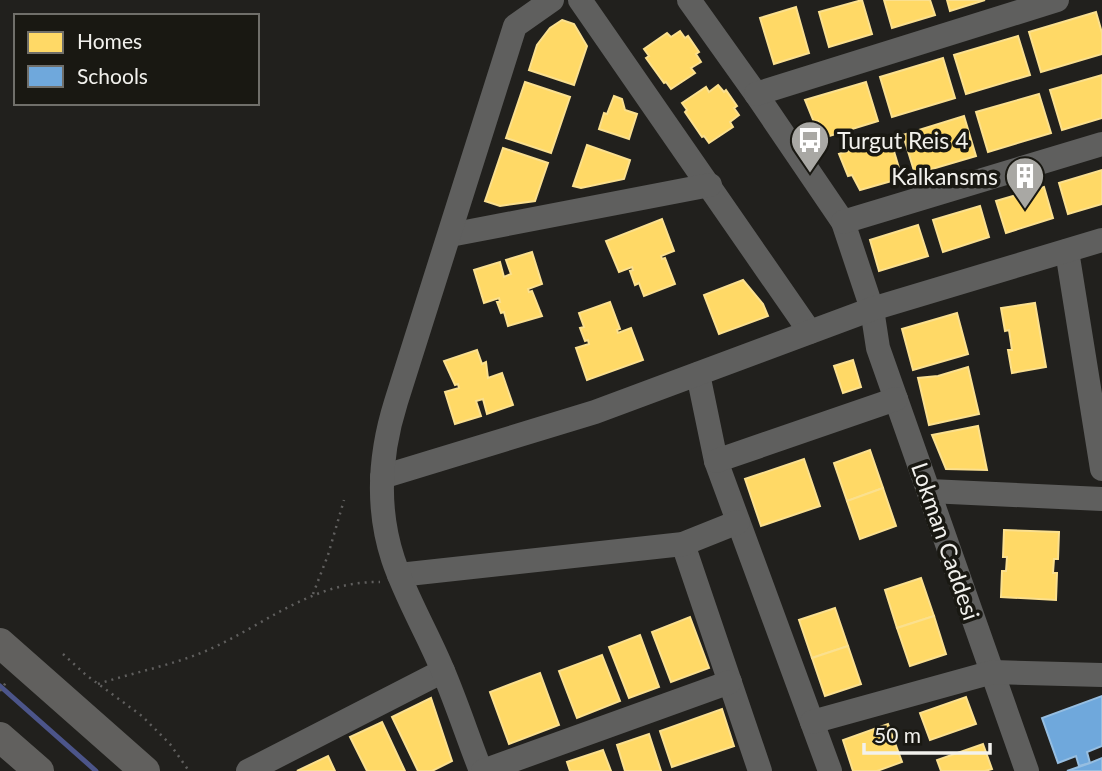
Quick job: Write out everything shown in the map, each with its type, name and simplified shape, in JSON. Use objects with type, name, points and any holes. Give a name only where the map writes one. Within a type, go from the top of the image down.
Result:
[{"type":"main road","points":[[0,643],[145,771]]},
{"type":"main road","points":[[0,737],[39,771]]},
{"type":"street","points":[[552,0],[515,26],[389,426],[382,477],[384,520],[391,551],[443,671],[482,771],[730,682]]},
{"type":"street","points":[[580,0],[810,331]]},
{"type":"street","name":"Lokman Caddesi","points":[[689,0],[843,222],[872,309],[878,348],[1027,771]]},
{"type":"street","points":[[756,94],[1056,0]]},
{"type":"street","points":[[843,222],[1102,144]]},
{"type":"street","points":[[450,235],[710,186]]},
{"type":"street","points":[[382,477],[595,412],[872,309],[1102,240]]},
{"type":"street","points":[[1067,251],[1102,469]]},
{"type":"street","points":[[698,373],[716,461],[830,771]]},
{"type":"street","points":[[716,461],[896,400]]},
{"type":"street","points":[[929,491],[1102,499]]},
{"type":"street","points":[[402,579],[682,544],[738,522]]},
{"type":"street","points":[[682,544],[760,771]]},
{"type":"street","points":[[250,771],[443,671]]},
{"type":"street","points":[[812,722],[993,672],[1102,675]]},
{"type":"path","points":[[313,594],[344,500]]},
{"type":"path","points":[[98,684],[201,653],[313,594],[337,586],[402,579]]},
{"type":"path","points":[[63,654],[142,716],[170,744],[190,771]]},
{"type":"path","points":[[0,691],[7,682]]},
{"type":"building: Homes","points":[[862,0],[872,34],[829,47],[819,12]]},
{"type":"building: Homes","points":[[884,0],[930,0],[935,15],[892,28]]},
{"type":"building: Homes","points":[[947,0],[985,0],[950,11]]},
{"type":"building: Homes","points":[[796,7],[809,53],[774,64],[760,18]]},
{"type":"building: Homes","points":[[1096,12],[1102,33],[1102,54],[1041,72],[1029,32]]},
{"type":"building: Homes","points":[[562,20],[574,24],[587,46],[574,85],[529,70],[537,45],[550,28]]},
{"type":"building: Homes","points":[[680,31],[685,38],[688,36],[699,52],[696,54],[701,62],[691,68],[695,73],[671,89],[646,58],[649,56],[644,49],[667,33],[671,37]]},
{"type":"building: Homes","points":[[1018,36],[1030,75],[966,94],[954,55]]},
{"type":"building: Homes","points":[[943,58],[955,98],[892,117],[880,77]]},
{"type":"building: Homes","points":[[1102,75],[1102,118],[1062,130],[1050,90]]},
{"type":"building: Homes","points":[[525,82],[570,97],[551,153],[506,138]]},
{"type":"building: Homes","points":[[866,82],[878,121],[826,137],[818,121],[814,122],[805,100]]},
{"type":"building: Homes","points":[[718,85],[724,92],[726,90],[737,106],[734,108],[739,115],[730,122],[733,127],[709,143],[685,112],[687,110],[682,103],[706,87],[709,92]]},
{"type":"building: Homes","points":[[1039,94],[1051,133],[988,152],[976,112]]},
{"type":"building: Homes","points":[[614,96],[622,99],[625,110],[637,114],[629,139],[599,129]]},
{"type":"building: Homes","points":[[964,116],[976,156],[915,174],[903,135]]},
{"type":"building: Homes","points":[[890,138],[902,178],[860,190],[852,175],[848,176],[839,154]]},
{"type":"building: Homes","points":[[587,145],[630,160],[624,179],[581,188],[573,186]]},
{"type":"building: Homes","points":[[503,148],[548,163],[535,201],[500,206],[485,201]]},
{"type":"building: Homes","points":[[1102,170],[1102,204],[1068,214],[1059,183]]},
{"type":"building: Homes","name":"Kalkansms","points":[[1044,187],[1053,218],[1006,233],[996,201]]},
{"type":"building: Homes","points":[[980,206],[989,237],[943,252],[933,220]]},
{"type":"building: Homes","points":[[662,219],[674,251],[661,256],[662,259],[665,258],[675,284],[644,296],[639,283],[635,285],[630,271],[633,270],[632,267],[619,272],[606,241]]},
{"type":"building: Homes","points":[[918,225],[928,256],[879,271],[870,240]]},
{"type":"building: Homes","points":[[532,252],[542,284],[528,289],[529,292],[532,291],[542,316],[508,326],[504,312],[501,313],[497,302],[500,302],[499,298],[484,303],[474,270],[500,262],[504,277],[511,274],[506,260]]},
{"type":"building: Homes","points":[[743,280],[763,304],[768,316],[719,334],[704,295]]},
{"type":"building: Homes","points":[[610,302],[620,329],[617,330],[618,333],[631,328],[643,360],[587,380],[576,348],[589,344],[580,328],[584,327],[579,313]]},
{"type":"building: Homes","points":[[1035,303],[1046,367],[1012,373],[1008,350],[1012,350],[1009,330],[1005,331],[1001,308]]},
{"type":"building: Homes","points":[[957,313],[968,354],[913,370],[902,329]]},
{"type":"building: Homes","points":[[477,350],[482,364],[486,362],[488,378],[502,373],[513,405],[487,414],[483,399],[476,401],[481,416],[455,424],[445,392],[459,388],[444,361]]},
{"type":"building: Homes","points":[[853,360],[861,387],[843,393],[834,366]]},
{"type":"building: Homes","points":[[968,367],[979,414],[929,425],[918,378],[938,376]]},
{"type":"building: Homes","points":[[978,426],[987,470],[946,469],[932,435]]},
{"type":"building: Homes","points":[[870,450],[883,488],[847,501],[834,463]]},
{"type":"building: Homes","points":[[804,459],[820,506],[761,526],[745,479]]},
{"type":"building: Homes","points":[[883,488],[896,526],[860,539],[847,501]]},
{"type":"building: Homes","points":[[1004,530],[1059,532],[1058,559],[1054,559],[1053,573],[1057,573],[1056,600],[1001,597],[1002,571],[1006,571],[1007,557],[1003,557]]},
{"type":"building: Homes","points":[[921,578],[934,616],[897,628],[885,590]]},
{"type":"building: Homes","points":[[835,608],[848,646],[812,658],[799,620]]},
{"type":"building: Homes","points":[[934,616],[946,654],[910,666],[897,628]]},
{"type":"building: Homes","points":[[690,617],[709,668],[671,682],[652,632]]},
{"type":"building: Homes","points":[[640,635],[659,687],[629,698],[609,647]]},
{"type":"building: Homes","points":[[848,646],[861,684],[825,696],[812,658]]},
{"type":"building: Homes","points":[[602,655],[620,701],[577,718],[559,671]]},
{"type":"building: Homes","points":[[540,673],[559,725],[509,744],[490,692]]},
{"type":"building: Homes","points":[[966,697],[976,724],[930,740],[920,713]]},
{"type":"building: Homes","points":[[431,698],[452,761],[432,771],[418,771],[392,717]]},
{"type":"building: Homes","points":[[722,709],[734,746],[672,767],[660,731]]},
{"type":"building: Homes","points":[[382,722],[405,771],[367,771],[350,737]]},
{"type":"building: Homes","points":[[888,724],[902,762],[877,771],[853,771],[843,740]]},
{"type":"building: Homes","points":[[649,734],[661,771],[625,771],[617,745]]},
{"type":"building: Homes","points":[[983,744],[992,769],[941,771],[937,760]]},
{"type":"building: Homes","points":[[603,750],[611,771],[570,771],[567,762]]},
{"type":"building: Homes","points":[[328,756],[335,771],[297,771]]},
{"type":"building: Schools","points":[[1102,696],[1102,746],[1087,752],[1090,763],[1079,766],[1076,756],[1058,763],[1042,718]]},
{"type":"building: Schools","points":[[1102,758],[1102,771],[1067,771],[1090,763]]},
{"type":"waterway","points":[[0,686],[96,771]]},
{"type":"place","name":"Turgut Reis 4","points":[[810,174]]},
{"type":"place","name":"Kalkansms","points":[[1025,210]]}]
